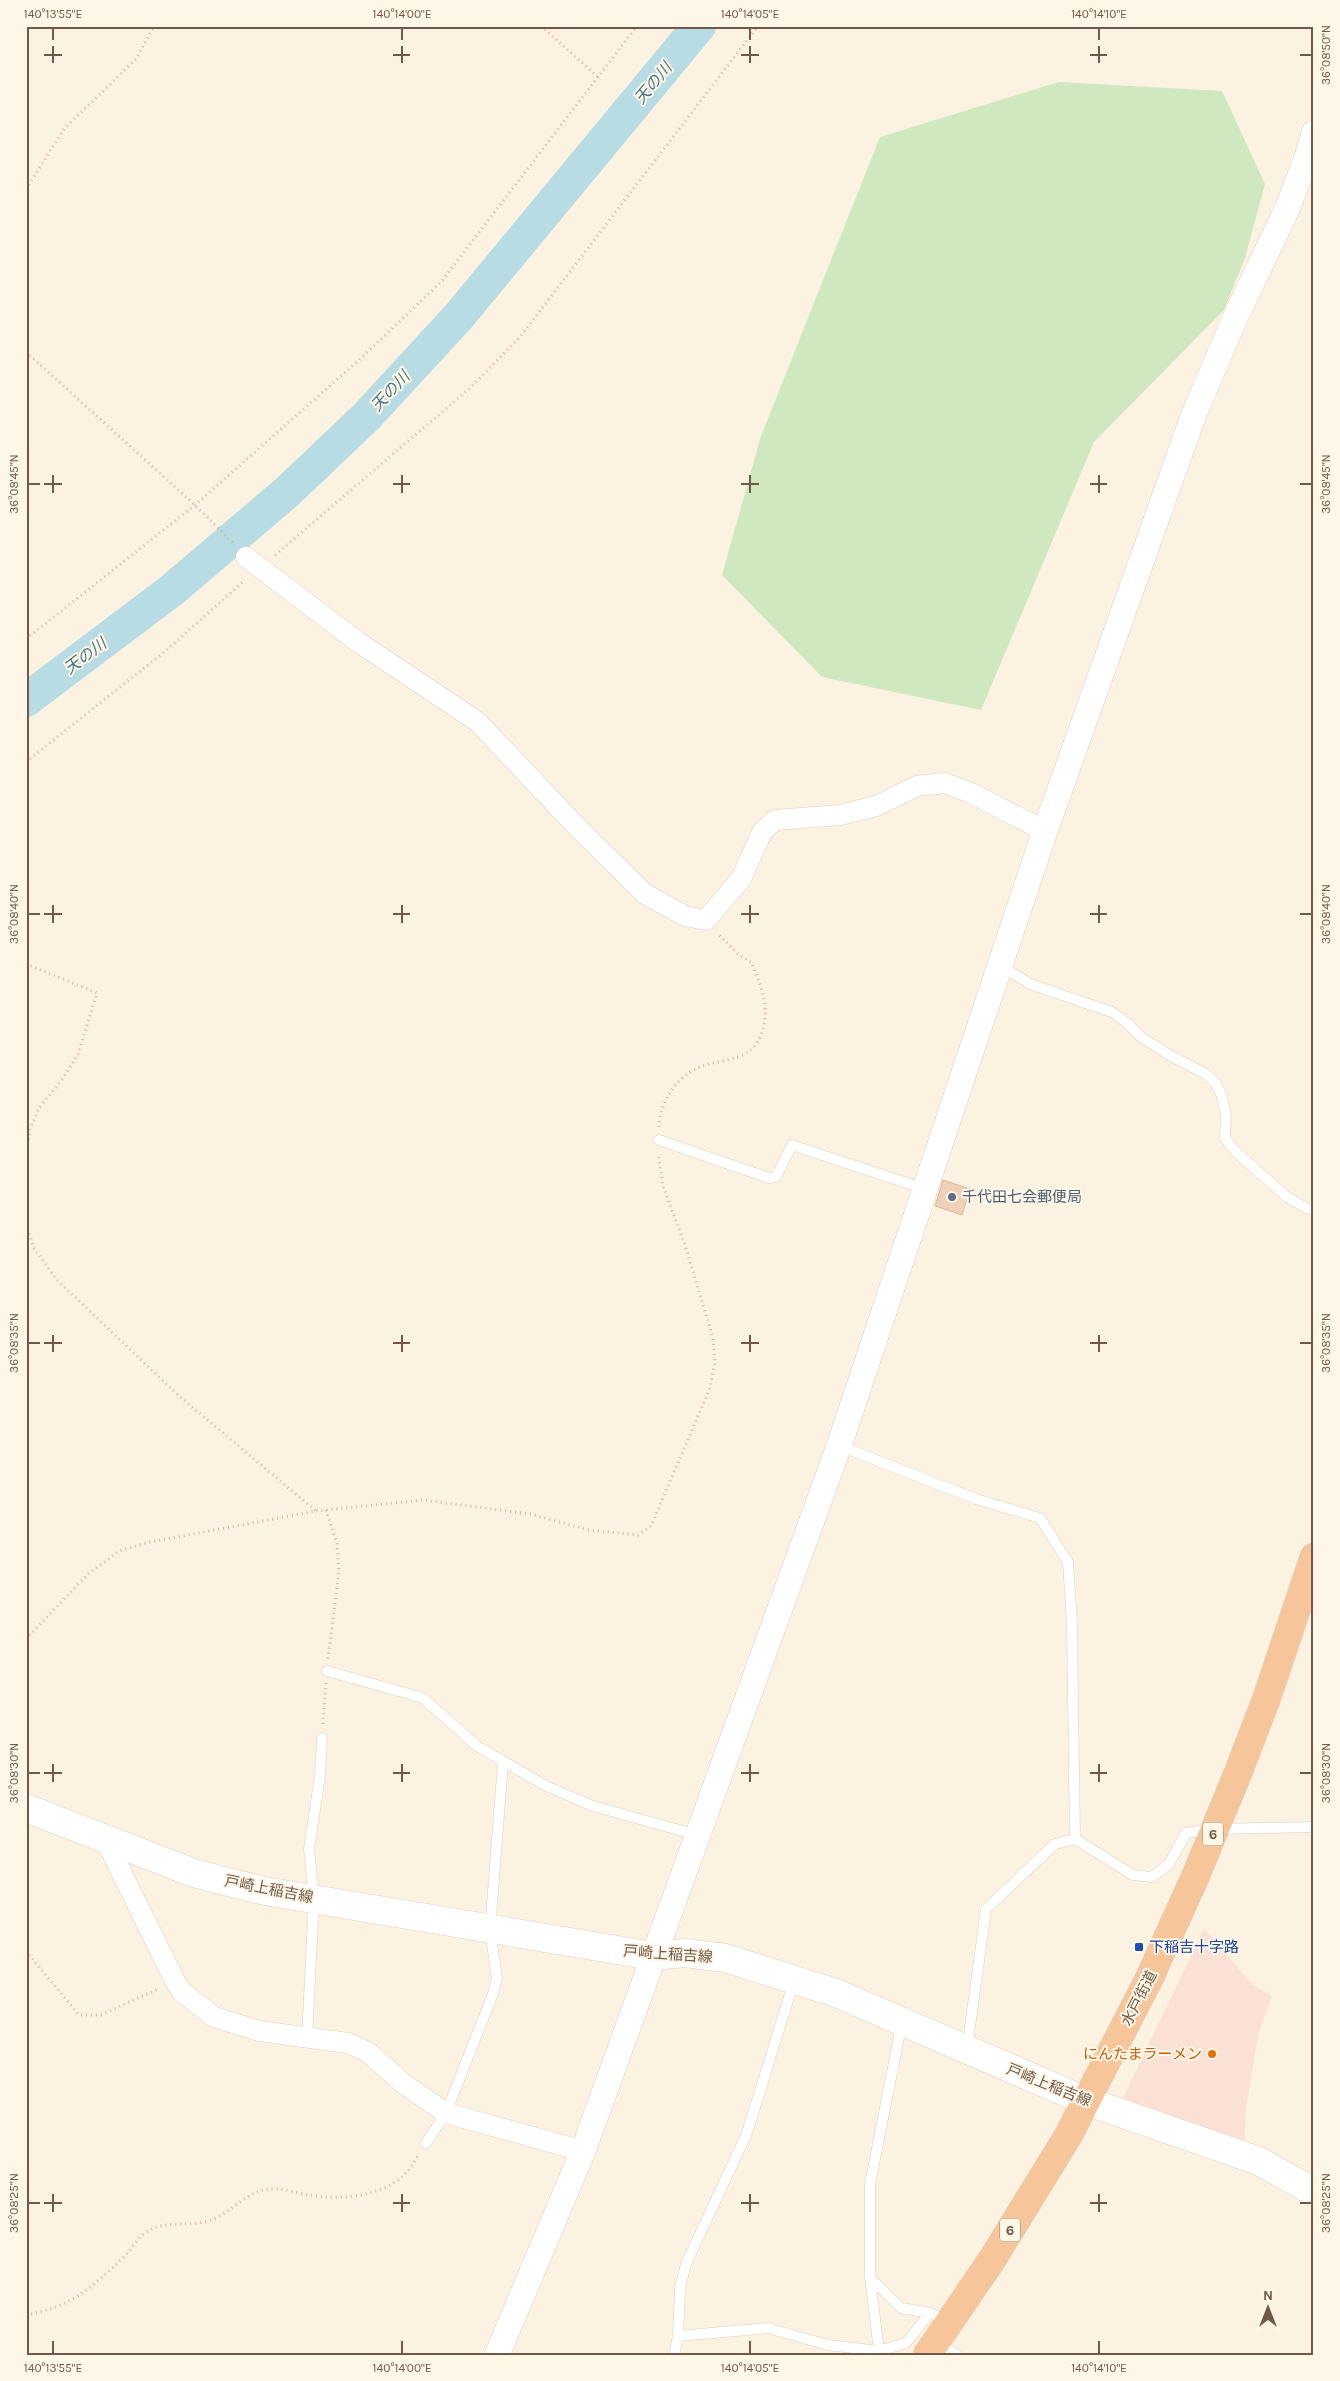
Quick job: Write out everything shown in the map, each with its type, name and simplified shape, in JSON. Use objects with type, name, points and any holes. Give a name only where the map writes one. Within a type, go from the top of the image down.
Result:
[{"type":"highway","name":"水戸街道","points":[[940,2337],[993,2258],[1068,2136],[1149,1979],[1215,1829],[1266,1700],[1314,1557]]},
{"type":"main road","name":"戸崎上稲吉線","points":[[26,1808],[106,1841],[191,1872],[264,1891],[653,1956],[686,1953],[726,1958],[836,1993],[1086,2101],[1259,2161],[1314,2192]]},
{"type":"street","points":[[498,2355],[583,2151],[839,1446],[927,1189],[1045,831],[1194,414],[1236,316],[1287,209],[1314,133]]},
{"type":"street","points":[[253,563],[358,642],[478,722],[576,826],[645,894],[685,916],[706,920],[741,879],[762,832],[775,820],[840,815],[876,806],[917,786],[944,783],[971,793],[1045,831]]},
{"type":"street","points":[[106,1841],[175,1981],[182,1992],[214,2018],[258,2031],[348,2043],[368,2052],[404,2084],[446,2113],[583,2151]]},
{"type":"lane","points":[[1000,965],[1030,984],[1112,1012],[1141,1037],[1171,1056],[1206,1074],[1215,1082],[1222,1096],[1226,1116],[1225,1138],[1235,1151],[1287,1197],[1308,1209],[1314,1210]]},
{"type":"lane","points":[[659,1140],[769,1178],[776,1177],[792,1145],[927,1189]]},
{"type":"lane","points":[[839,1446],[976,1499],[1040,1518],[1068,1562],[1072,1623],[1075,1839]]},
{"type":"lane","points":[[327,1671],[423,1698],[477,1746],[546,1786],[594,1806],[697,1835]]},
{"type":"lane","points":[[307,2038],[314,1898],[309,1849],[320,1776],[322,1738]]},
{"type":"lane","points":[[426,2143],[446,2113],[493,1994],[497,1978],[490,1930],[503,1762]]},
{"type":"lane","points":[[967,2051],[986,1908],[1055,1844],[1075,1839],[1133,1876],[1152,1877],[1169,1864],[1186,1833],[1215,1829],[1314,1826]]},
{"type":"lane","points":[[674,2355],[678,2336],[680,2288],[686,2264],[746,2133],[794,1980]]},
{"type":"lane","points":[[879,2351],[870,2278],[870,2184],[903,2022]]},
{"type":"lane","points":[[870,2278],[901,2308],[940,2337]]},
{"type":"lane","points":[[678,2336],[768,2328],[828,2345],[879,2351],[906,2343],[940,2337]]},
{"type":"path","points":[[26,189],[64,129],[136,59],[154,26]]},
{"type":"path","points":[[541,26],[598,77]]},
{"type":"path","points":[[26,639],[194,505],[358,361],[441,282],[637,26]]},
{"type":"path","points":[[26,762],[168,649],[253,563],[469,389],[520,337],[758,26]]},
{"type":"path","points":[[26,352],[200,510],[253,563]]},
{"type":"path","points":[[26,1639],[88,1574],[118,1551],[150,1542],[316,1511],[423,1500],[530,1514],[590,1530],[638,1534],[652,1526],[710,1388],[715,1362],[713,1338],[660,1175],[659,1116],[668,1094],[699,1067],[747,1053],[758,1043],[764,1025],[765,1001],[752,963],[738,954],[706,920]]},
{"type":"path","points":[[26,964],[97,994],[78,1054],[64,1077],[39,1108],[30,1129],[26,1154]]},
{"type":"path","points":[[26,1224],[34,1248],[56,1279],[179,1396],[316,1511]]},
{"type":"path","points":[[322,1738],[327,1671],[339,1571],[337,1544],[326,1510]]},
{"type":"path","points":[[26,1951],[79,2015],[101,2015],[175,1981]]},
{"type":"path","points":[[26,2315],[50,2311],[69,2303],[89,2290],[147,2232],[161,2226],[207,2221],[227,2213],[264,2190],[275,2189],[317,2197],[337,2197],[363,2194],[390,2186],[406,2173],[426,2143]]},
{"type":"shaded area","points":[[1204,1929],[1252,1984],[1272,1996],[1258,2035],[1246,2109],[1244,2148],[1154,2114],[1123,2098]]},
{"type":"green space","points":[[1059,82],[1222,91],[1265,184],[1245,258],[1224,310],[1094,442],[981,710],[822,677],[722,575],[761,436],[880,137]]},
{"type":"building","points":[[943,1180],[970,1189],[962,1215],[935,1206]]},
{"type":"waterway","name":"天の川","points":[[26,700],[172,590],[287,492],[367,416],[459,316],[699,26]]},
{"type":"place","name":"千代田七会郵便局","points":[[952,1197]]},
{"type":"place","name":"下稲吉十字路","points":[[1139,1947]]},
{"type":"place","name":"にんたまラーメン","points":[[1212,2054]]}]
